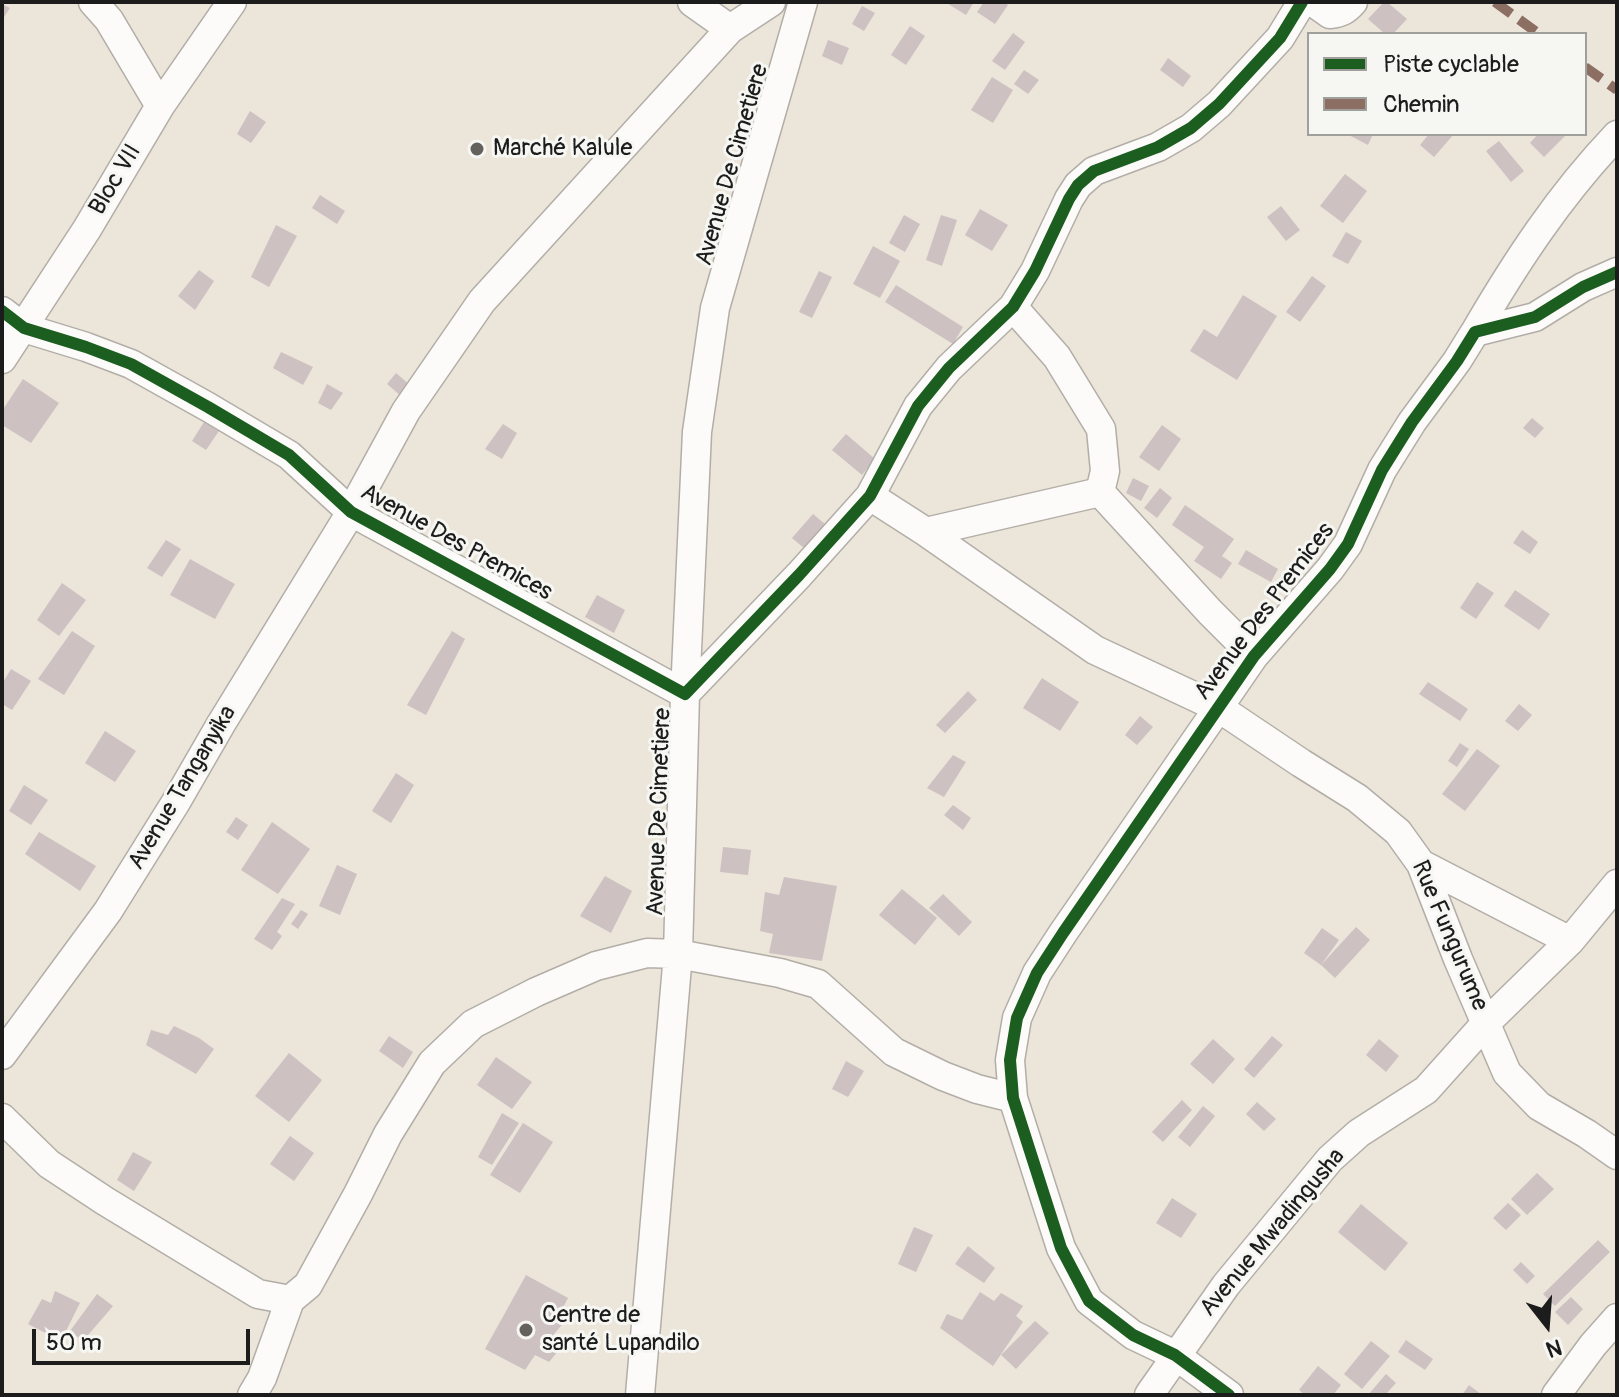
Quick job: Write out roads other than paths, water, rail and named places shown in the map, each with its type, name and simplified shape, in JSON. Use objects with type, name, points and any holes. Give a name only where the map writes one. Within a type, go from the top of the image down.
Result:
[{"type":"street","points":[[93,2],[109,20],[160,106]]},
{"type":"street","name":"Bloc VII","points":[[2,359],[13,319],[87,229],[160,106],[232,2]]},
{"type":"street","points":[[692,2],[730,29]]},
{"type":"street","name":"Avenue Tanganyika","points":[[2,1055],[108,911],[351,512],[406,411],[482,301],[730,29],[771,2]]},
{"type":"street","name":"Avenue De Cimetiere","points":[[640,1395],[678,954],[685,694],[697,432],[715,308],[803,2]]},
{"type":"street","points":[[685,694],[870,496],[918,406],[949,368],[1013,307],[1035,271],[1078,185],[1094,171],[1158,147],[1191,128],[1219,104],[1280,38],[1302,2]]},
{"type":"street","points":[[1313,2],[1330,14],[1340,13],[1353,2]]},
{"type":"street","name":"Avenue Des Premices","points":[[1229,1395],[1175,1355],[1133,1335],[1089,1301],[1061,1248],[1013,1098],[1010,1060],[1017,1018],[1037,973],[1063,933],[1254,656],[1348,544],[1382,470],[1412,422],[1457,361],[1539,228],[1617,135]]},
{"type":"street","points":[[1475,332],[1535,317],[1583,287],[1617,272]]},
{"type":"street","points":[[1013,307],[1057,357],[1101,429],[1105,471],[1100,492]]},
{"type":"street","name":"Avenue Des Premices","points":[[13,319],[131,364],[289,455],[351,512],[685,694]]},
{"type":"street","points":[[926,532],[1100,492]]},
{"type":"street","points":[[1100,492],[1254,656]]},
{"type":"street","name":"Rue Fungurume","points":[[870,496],[1095,650],[1219,708],[1357,798],[1398,832],[1421,864],[1509,1076],[1539,1106],[1617,1155]]},
{"type":"street","points":[[1421,864],[1570,941]]},
{"type":"street","name":"Avenue Mwadingusha","points":[[1149,1395],[1226,1285],[1330,1159],[1359,1133],[1426,1090],[1486,1023],[1570,941],[1617,884]]},
{"type":"street","points":[[252,1395],[262,1378],[290,1300],[308,1285],[388,1134],[432,1063],[473,1024],[596,966],[647,953],[678,954],[780,973],[818,984],[894,1052],[943,1076],[1013,1098]]},
{"type":"street","points":[[2,1118],[49,1164],[105,1201],[258,1294],[290,1300]]},
{"type":"street","points":[[1556,1395],[1617,1318]]},
{"type":"place","name":"Marché Kalule","points":[[477,149]]},
{"type":"place","name":"Centre de santé Lupandilo","points":[[526,1330]]}]
